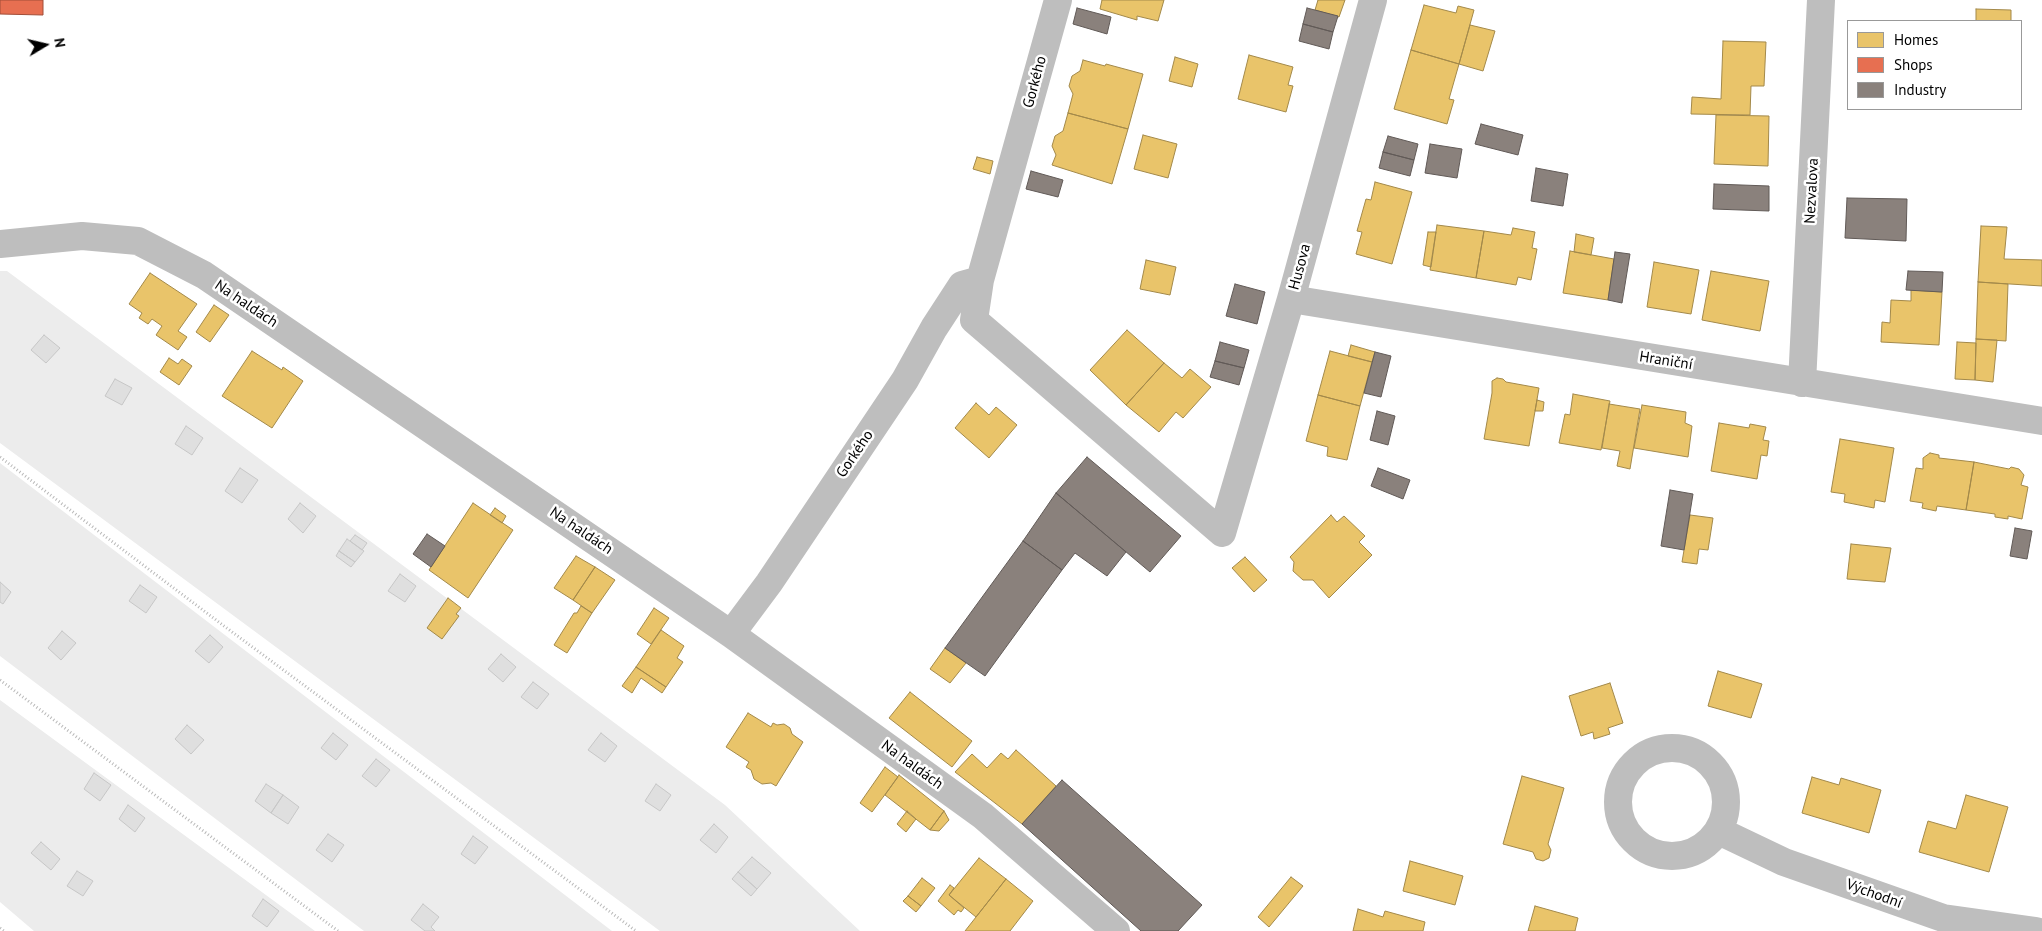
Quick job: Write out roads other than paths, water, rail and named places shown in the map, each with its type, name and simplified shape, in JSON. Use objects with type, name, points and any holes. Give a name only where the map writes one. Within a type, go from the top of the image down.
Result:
[{"type":"street","name":"Gorkého","points":[[1058,0],[980,280],[974,320],[1222,533]]},
{"type":"street","name":"Husova","points":[[1222,533],[1291,299],[1373,0]]},
{"type":"street","name":"Nezvalova","points":[[1802,383],[1821,0]]},
{"type":"street","name":"Na haldách","points":[[0,244],[82,236],[138,241],[204,275],[731,634],[983,816],[1116,931]]},
{"type":"street","name":"Gorkého","points":[[731,634],[769,583],[905,380],[934,328],[962,285],[980,280]]},
{"type":"street","name":"Hraniční","points":[[1291,299],[2042,421]]},
{"type":"street","name":"Východní","points":[[1719,831],[1784,862],[1943,918],[2036,931]]}]
